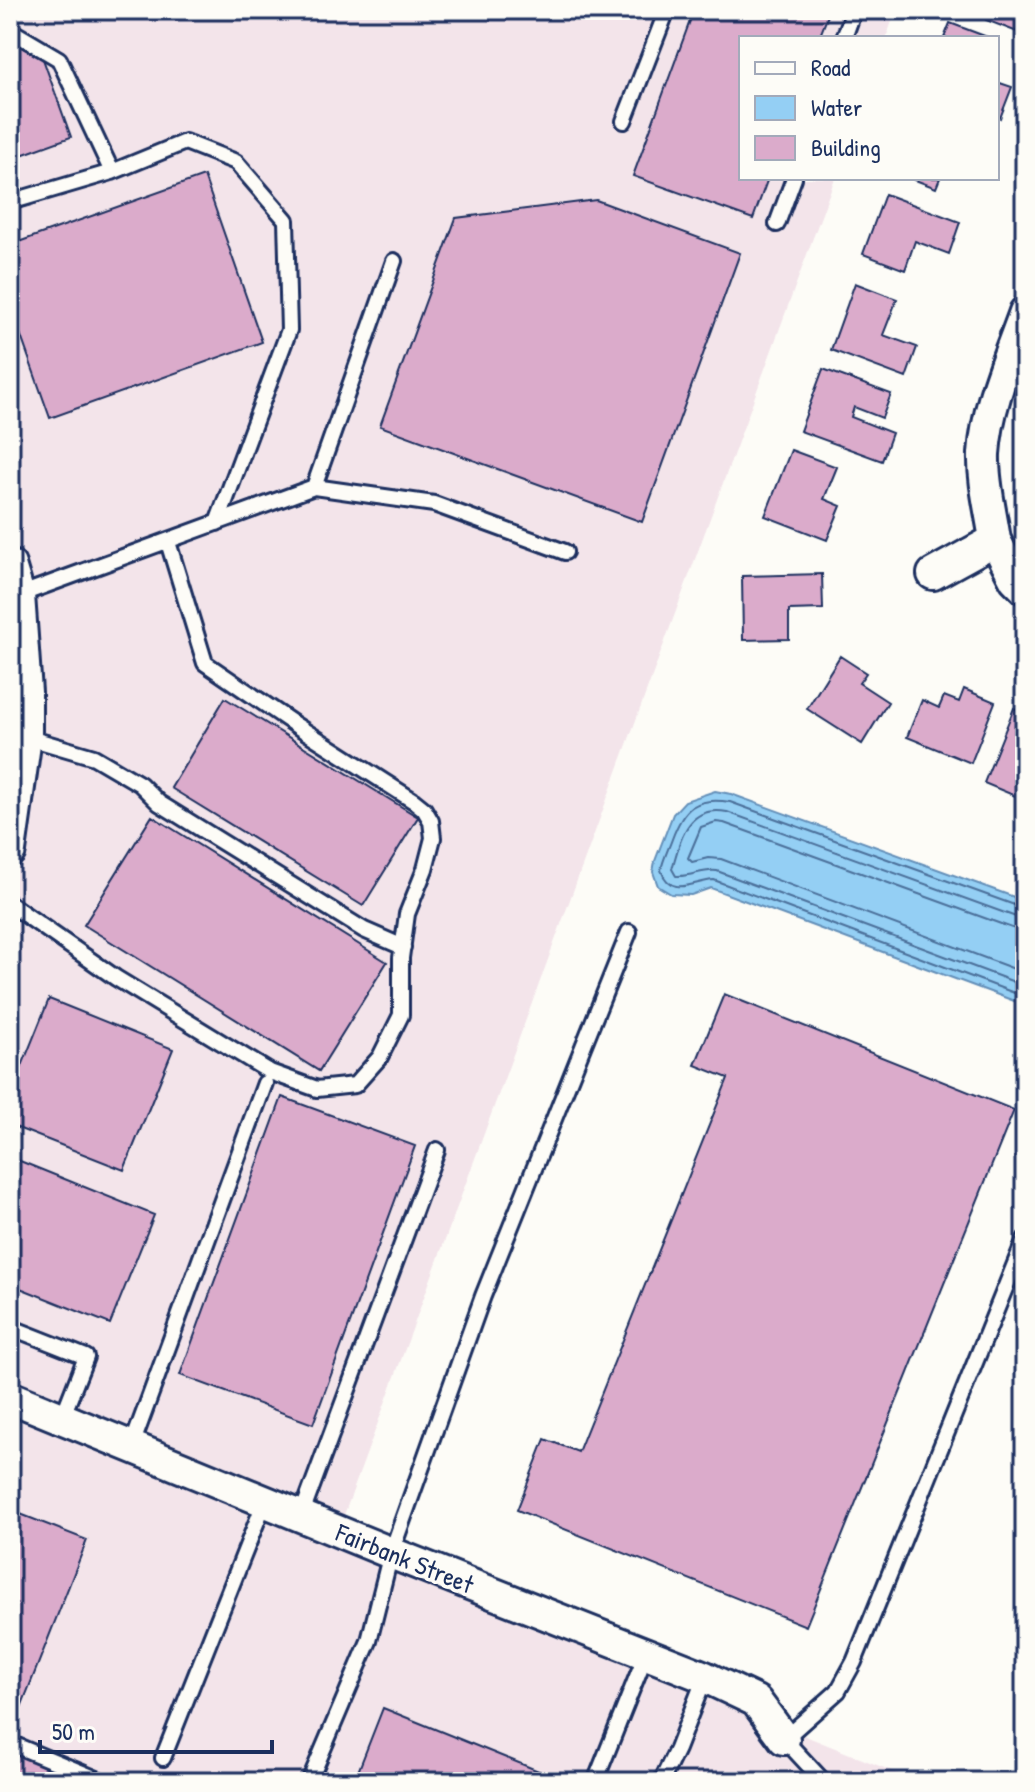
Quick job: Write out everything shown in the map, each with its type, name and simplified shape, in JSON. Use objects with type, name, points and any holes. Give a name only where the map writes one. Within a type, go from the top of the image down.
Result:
[{"type":"street","points":[[1025,312],[989,420],[984,455],[995,540],[1015,579],[1025,589]]},
{"type":"street","points":[[933,574],[995,540]]},
{"type":"street","points":[[10,565],[19,595],[26,692],[26,737],[10,851]]},
{"type":"street","name":"Fairbank Street","points":[[10,1397],[705,1677],[756,1701],[784,1739]]},
{"type":"lane","points":[[624,121],[667,10]]},
{"type":"lane","points":[[845,36],[854,10]]},
{"type":"lane","points":[[10,30],[59,59],[112,172]]},
{"type":"lane","points":[[10,202],[112,172],[185,142],[236,162],[286,220],[289,330],[217,523]]},
{"type":"lane","points":[[777,224],[793,180]]},
{"type":"lane","points":[[314,487],[394,261]]},
{"type":"lane","points":[[19,595],[314,487],[434,504],[565,552]]},
{"type":"lane","points":[[10,904],[116,978],[270,1072],[317,1089],[355,1085],[380,1057],[401,1015],[407,914],[425,869],[433,838],[431,821],[424,809],[414,801],[205,663],[168,542]]},
{"type":"lane","points":[[26,737],[94,757],[140,784],[159,803],[364,930],[403,947]]},
{"type":"lane","points":[[309,1782],[369,1641],[391,1553],[483,1296],[629,932]]},
{"type":"lane","points":[[132,1445],[265,1083]]},
{"type":"lane","points":[[301,1516],[437,1150]]},
{"type":"lane","points":[[824,1782],[784,1739],[838,1691],[854,1662],[1025,1239]]},
{"type":"lane","points":[[10,1327],[86,1357],[62,1418]]},
{"type":"lane","points":[[163,1758],[265,1501]]},
{"type":"lane","points":[[595,1782],[646,1654]]},
{"type":"lane","points":[[661,1782],[705,1677]]},
{"type":"lane","points":[[10,1743],[104,1782]]},
{"type":"shaded area","points":[[10,10],[896,10],[887,36],[739,36],[739,180],[834,180],[333,1545],[919,1782],[10,1782]]},
{"type":"water","points":[[715,791],[731,794],[1025,901],[1025,1005],[711,888],[691,895],[671,894],[658,886],[653,872],[655,861],[673,814],[685,801]]},
{"type":"building","points":[[694,10],[830,10],[820,36],[739,36],[739,180],[767,180],[753,219],[633,176]]},
{"type":"building","points":[[990,10],[1025,10],[1025,35],[986,20]]},
{"type":"building","points":[[950,23],[985,36],[945,36]]},
{"type":"building","points":[[10,41],[43,59],[71,137],[10,159]]},
{"type":"building","points":[[999,83],[1012,87],[999,117]]},
{"type":"building","points":[[204,176],[262,342],[50,418],[10,305],[10,245]]},
{"type":"building","points":[[915,180],[939,180],[936,188]]},
{"type":"building","points":[[885,194],[960,222],[949,254],[915,241],[905,270],[863,254]]},
{"type":"building","points":[[596,200],[740,253],[642,522],[380,426],[456,218]]},
{"type":"building","points":[[855,283],[897,299],[883,335],[917,347],[906,378],[831,350]]},
{"type":"building","points":[[823,369],[891,394],[882,418],[854,407],[851,417],[892,433],[882,461],[800,431]]},
{"type":"building","points":[[791,450],[837,467],[824,499],[841,506],[827,540],[765,516]]},
{"type":"building","points":[[822,574],[823,609],[789,610],[789,639],[743,640],[742,576]]},
{"type":"building","points":[[840,656],[866,673],[859,683],[888,702],[862,744],[807,709]]},
{"type":"building","points":[[964,689],[995,702],[971,763],[907,737],[922,700],[939,708],[944,696],[959,702]]},
{"type":"building","points":[[225,698],[418,817],[363,906],[171,788]]},
{"type":"building","points":[[1014,708],[1025,713],[1025,800],[984,783]]},
{"type":"building","points":[[152,816],[387,962],[319,1071],[84,925]]},
{"type":"building","points":[[724,994],[1014,1110],[806,1626],[517,1510],[545,1439],[578,1452],[728,1078],[695,1065]]},
{"type":"building","points":[[49,999],[173,1049],[124,1170],[10,1125],[10,1096]]},
{"type":"building","points":[[282,1097],[415,1146],[313,1424],[180,1375]]},
{"type":"building","points":[[10,1157],[154,1215],[110,1324],[10,1284]]},
{"type":"building","points":[[10,1510],[87,1540],[18,1715],[10,1712]]},
{"type":"building","points":[[383,1708],[551,1776],[548,1782],[354,1782]]},
{"type":"building","points":[[10,1751],[88,1782],[10,1782]]}]
